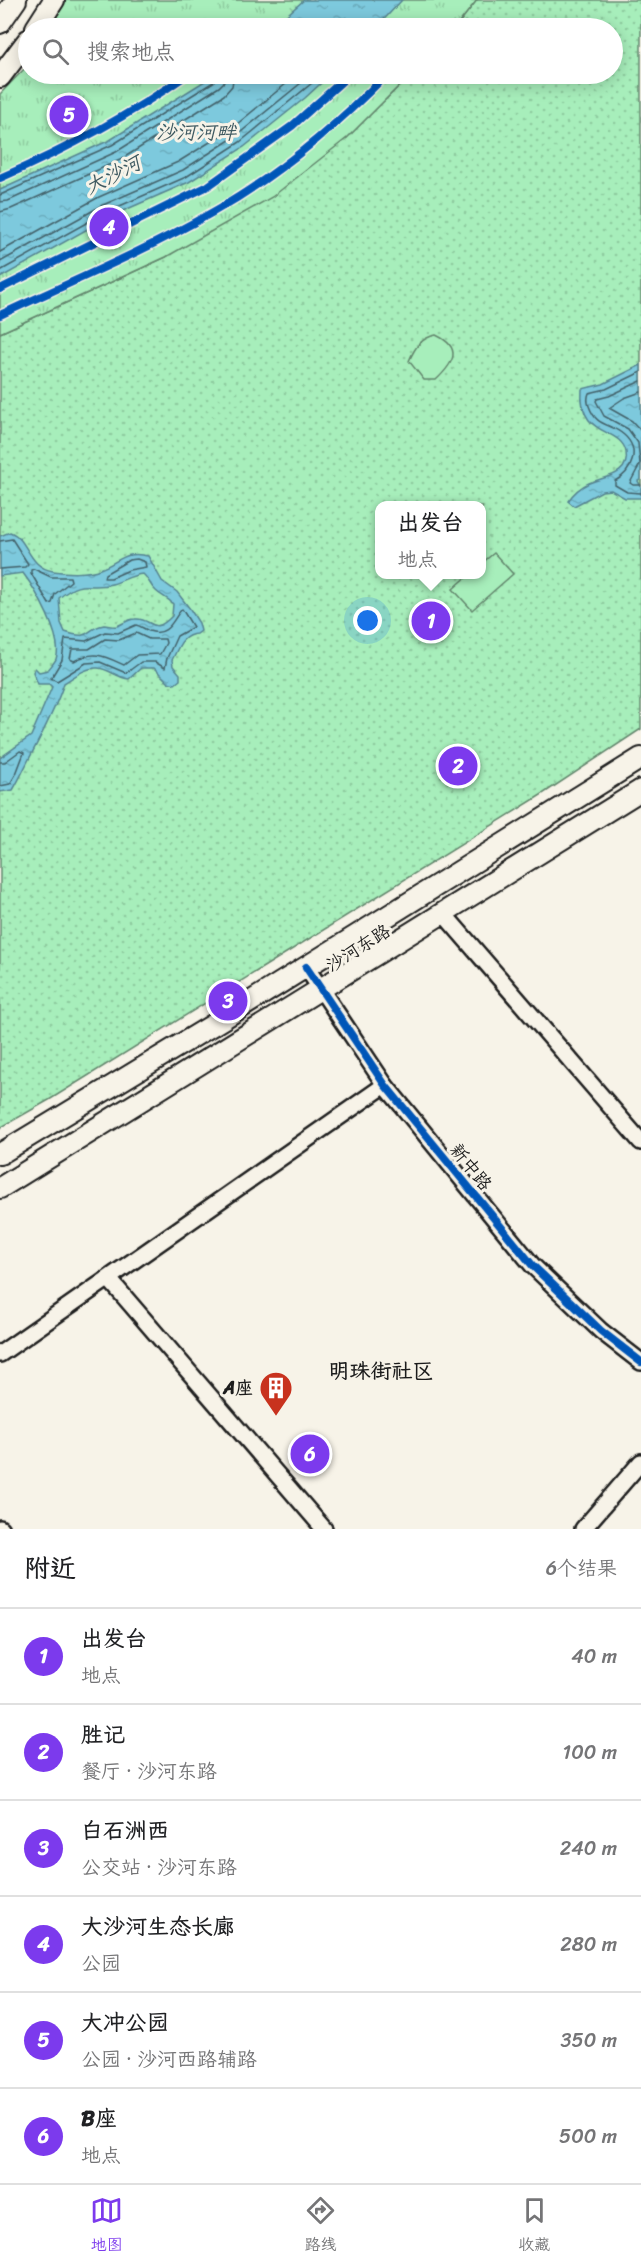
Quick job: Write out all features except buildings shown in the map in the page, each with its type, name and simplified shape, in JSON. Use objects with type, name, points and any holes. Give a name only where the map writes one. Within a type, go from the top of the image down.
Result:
[{"type":"main road","points":[[0,23],[16,0]]},
{"type":"main road","points":[[39,18],[47,0]]},
{"type":"main road","points":[[42,18],[54,0]]},
{"type":"main road","points":[[0,77],[18,53]]},
{"type":"main road","name":"沙河东路","points":[[0,1154],[641,758]]},
{"type":"main road","name":"沙河东路","points":[[0,1188],[641,790]]},
{"type":"street","points":[[443,913],[641,1142]]},
{"type":"street","name":"新中路","points":[[306,967],[385,1085],[533,1266],[601,1331],[641,1362]]},
{"type":"street","points":[[0,1354],[385,1085]]},
{"type":"street","points":[[109,1279],[324,1529]]},
{"type":"street","points":[[584,1529],[641,1462]]},
{"type":"green space","points":[[66,0],[477,0],[463,18],[56,18]]},
{"type":"green space","points":[[477,0],[641,0],[641,729],[541,795],[49,1100],[0,1128],[0,333],[166,257],[347,138],[401,84],[623,84],[623,18],[463,18]]},
{"type":"green space","points":[[18,75],[18,84],[401,84],[347,138],[272,197],[166,257],[0,333],[0,94]]},
{"type":"green space","points":[[436,335],[450,345],[453,356],[447,368],[436,380],[424,380],[409,361],[419,344],[426,338]]},
{"type":"green space","points":[[494,553],[513,574],[472,610],[453,589],[464,579],[486,579],[486,560]]},
{"type":"water","points":[[304,0],[402,0],[385,18],[283,18]]},
{"type":"water","name":"沙河河畔","points":[[200,84],[320,84],[244,147],[189,182],[109,217],[0,278],[0,190],[110,140]]},
{"type":"water","points":[[641,365],[641,479],[638,481],[641,487],[641,498],[625,498],[611,490],[602,491],[574,506],[568,501],[577,491],[589,483],[620,471],[626,460],[623,444],[593,424],[586,416],[582,389],[603,384]]},
{"type":"water","points":[[10,532],[21,540],[38,564],[53,571],[89,572],[128,556],[148,556],[162,581],[177,592],[190,609],[201,631],[181,642],[172,660],[173,666],[180,674],[180,680],[175,684],[168,682],[154,668],[141,668],[129,679],[94,668],[64,683],[48,723],[13,790],[0,792],[0,758],[31,736],[52,687],[49,684],[38,684],[33,672],[35,668],[39,672],[48,670],[55,660],[57,650],[56,639],[47,614],[23,573],[0,576],[0,536]],"holes":[[[143,574],[154,589],[173,604],[172,616],[165,622],[156,626],[141,619],[132,619],[117,626],[97,627],[84,635],[65,632],[61,623],[59,598],[80,586],[103,586]]]},
{"type":"cycle path","points":[[0,178],[97,131],[173,84]]},
{"type":"cycle path","points":[[0,289],[208,186],[292,126],[339,84]]},
{"type":"cycle path","points":[[0,315],[161,240],[237,198],[305,149],[376,84]]},
{"type":"cycle path","points":[[306,967],[385,1085],[533,1266],[601,1331],[641,1362]]},
{"type":"place","name":"大冲公园","points":[[69,115]]},
{"type":"place","name":"大沙河生态长廊","points":[[109,227]]},
{"type":"place","name":"出发台","points":[[431,621]]},
{"type":"place","name":"胜记","points":[[458,766]]},
{"type":"place","name":"白石洲西","points":[[228,1001]]},
{"type":"place","name":"A座","points":[[276,1417]]},
{"type":"place","name":"B座","points":[[310,1454]]},
{"type":"district","name":"明珠街社区","points":[[381,1371]]},
{"type":"water label","name":"大沙河","points":[[113,175]]}]
